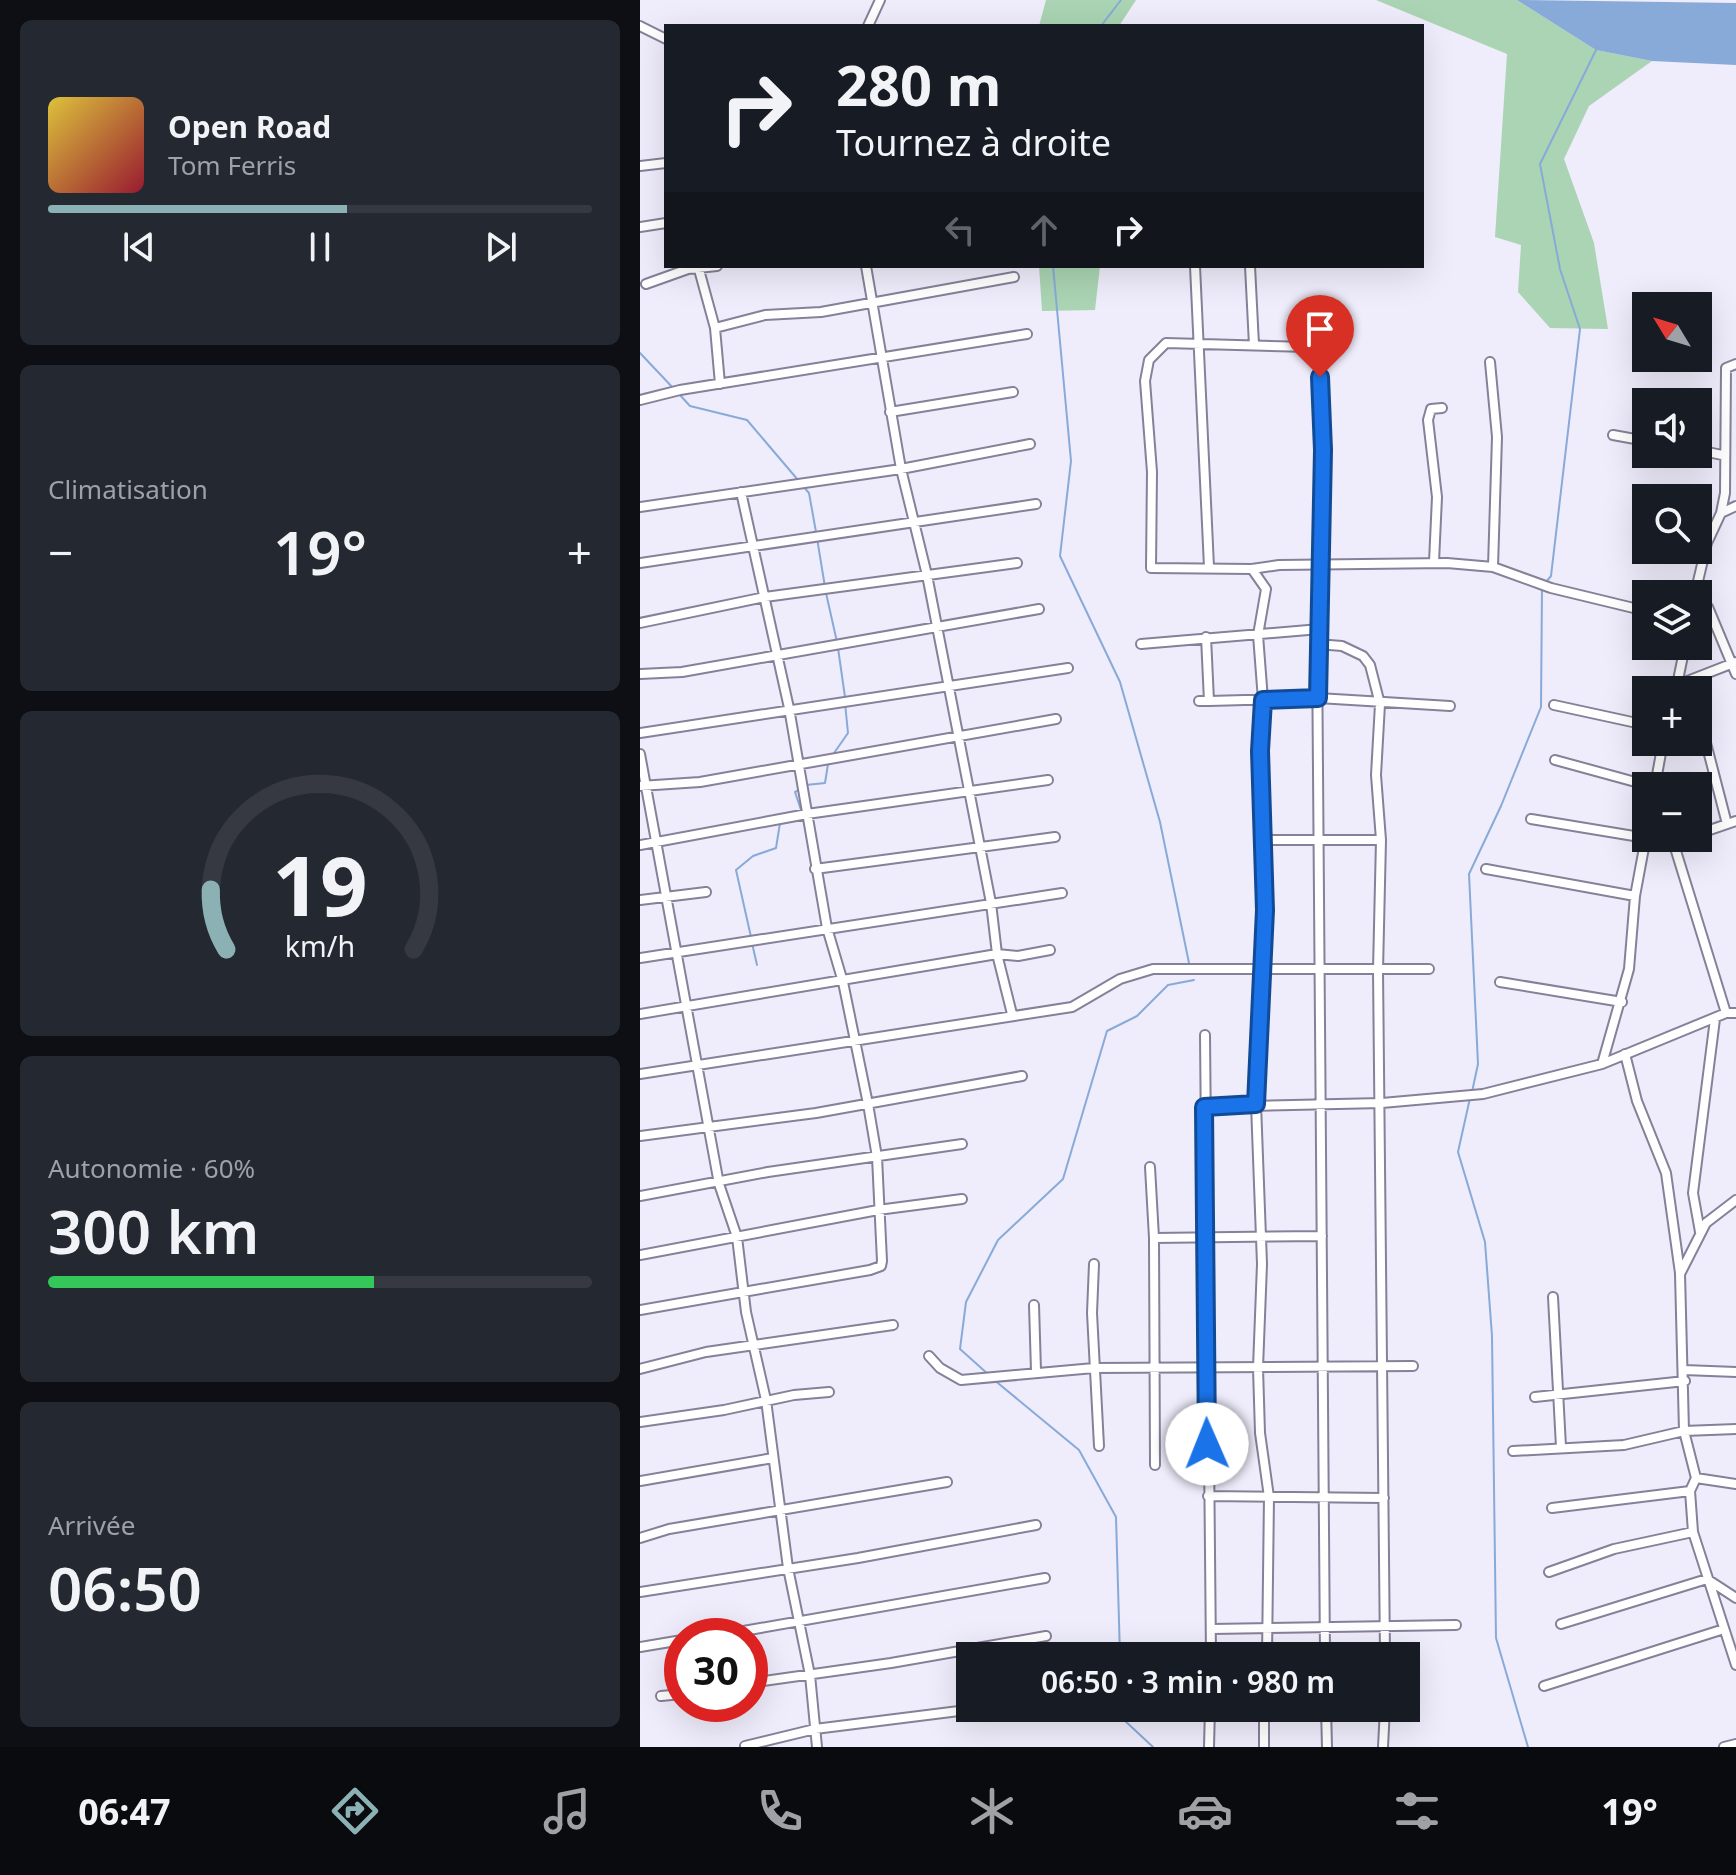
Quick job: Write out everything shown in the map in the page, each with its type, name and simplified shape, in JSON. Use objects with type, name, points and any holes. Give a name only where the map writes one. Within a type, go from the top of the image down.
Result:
[{"type":"street","points":[[869,24],[880,0]]},
{"type":"street","points":[[640,26],[664,38]]},
{"type":"street","points":[[640,166],[664,163]]},
{"type":"street","points":[[640,227],[664,223]]},
{"type":"street","points":[[646,284],[696,268]]},
{"type":"street","points":[[699,268],[715,328],[720,384]]},
{"type":"street","points":[[866,268],[901,469],[927,575],[991,903],[997,954],[1012,1014]]},
{"type":"street","points":[[1195,268],[1194,306],[1201,344],[1209,567]]},
{"type":"street","points":[[1250,268],[1254,345]]},
{"type":"street","points":[[715,328],[765,315],[821,312],[1014,277]]},
{"type":"street","points":[[640,400],[1027,334]]},
{"type":"street","points":[[1325,1642],[1317,644],[1322,565],[1323,450],[1319,352],[1310,347],[1166,343],[1149,360],[1145,381],[1152,472],[1151,568],[1252,569],[1322,565],[1434,562],[1493,567],[1551,588],[1632,608]]},
{"type":"street","points":[[1490,362],[1497,437],[1493,567]]},
{"type":"street","points":[[1698,580],[1707,543],[1721,513],[1727,469],[1722,455],[1726,368],[1736,364]]},
{"type":"street","points":[[890,412],[1013,392]]},
{"type":"street","points":[[1434,562],[1437,497],[1428,420],[1431,409],[1442,408]]},
{"type":"street","points":[[1613,435],[1632,438]]},
{"type":"street","points":[[640,507],[901,469],[1030,444]]},
{"type":"street","points":[[1712,453],[1722,455]]},
{"type":"street","points":[[640,1310],[683,1305],[742,1289],[881,1266],[877,1157],[868,1104],[843,982],[827,928],[789,708],[741,492]]},
{"type":"street","points":[[640,563],[1036,504]]},
{"type":"street","points":[[1721,513],[1736,506]]},
{"type":"street","points":[[640,623],[765,597],[1017,563]]},
{"type":"street","points":[[1252,569],[1266,589],[1258,635],[1263,700],[1263,840],[1256,1104],[1262,1237],[1258,1368],[1260,1433],[1269,1497],[1267,1642]]},
{"type":"street","points":[[640,674],[682,672],[1039,609]]},
{"type":"street","points":[[1712,616],[1736,674]]},
{"type":"street","points":[[1141,644],[1320,629]]},
{"type":"street","points":[[1206,637],[1204,701],[1318,698],[1450,706]]},
{"type":"street","points":[[1317,644],[1342,646],[1363,656],[1370,665],[1380,704],[1376,775],[1381,840],[1378,970],[1382,1103],[1386,1642]]},
{"type":"street","points":[[1695,676],[1734,663]]},
{"type":"street","points":[[640,733],[1068,668]]},
{"type":"street","points":[[1554,705],[1632,722]]},
{"type":"street","points":[[644,785],[700,782],[957,734],[1056,719]]},
{"type":"street","points":[[640,754],[719,1184],[737,1237],[742,1289],[766,1400],[788,1568],[810,1675],[817,1747]]},
{"type":"street","points":[[1711,756],[1732,823],[1712,829]]},
{"type":"street","points":[[1555,760],[1632,780]]},
{"type":"street","points":[[640,845],[807,814],[1048,780]]},
{"type":"street","points":[[1531,819],[1632,836]]},
{"type":"street","points":[[815,869],[1055,837]]},
{"type":"street","points":[[1263,840],[1381,840]]},
{"type":"street","points":[[1602,1064],[1622,1002],[1643,852]]},
{"type":"street","points":[[1677,852],[1726,1013]]},
{"type":"street","points":[[1486,869],[1635,896]]},
{"type":"street","points":[[640,900],[706,892]]},
{"type":"street","points":[[640,958],[1062,893]]},
{"type":"street","points":[[640,1014],[997,954],[1018,956],[1050,950]]},
{"type":"street","points":[[640,1074],[1072,1007],[1141,971],[1429,969]]},
{"type":"street","points":[[1500,982],[1622,1002]]},
{"type":"street","points":[[1204,1107],[1382,1103],[1483,1094],[1602,1064],[1726,1013],[1736,1013]]},
{"type":"street","points":[[1700,1233],[1693,1193],[1715,1019]]},
{"type":"street","points":[[1205,1035],[1206,1368],[1212,1642]]},
{"type":"street","points":[[1625,1054],[1637,1101],[1666,1173],[1680,1274],[1684,1431],[1696,1478],[1690,1491],[1693,1532],[1735,1666]]},
{"type":"street","points":[[640,1136],[868,1104],[1022,1076]]},
{"type":"street","points":[[640,1196],[719,1184],[768,1172],[962,1144]]},
{"type":"street","points":[[1150,1167],[1154,1238],[1155,1465]]},
{"type":"street","points":[[640,1255],[878,1210],[962,1199]]},
{"type":"street","points":[[1680,1274],[1713,1214],[1736,1200]]},
{"type":"street","points":[[1154,1238],[1322,1236]]},
{"type":"street","points":[[1094,1264],[1094,1368],[1099,1446]]},
{"type":"street","points":[[1553,1297],[1561,1447]]},
{"type":"street","points":[[1034,1305],[1036,1371]]},
{"type":"street","points":[[640,1369],[706,1352],[893,1325]]},
{"type":"street","points":[[929,1356],[940,1368],[961,1380],[1094,1368],[1413,1366]]},
{"type":"street","points":[[1684,1370],[1736,1372]]},
{"type":"street","points":[[1535,1397],[1685,1381]]},
{"type":"street","points":[[640,1422],[829,1392]]},
{"type":"street","points":[[1513,1451],[1624,1445],[1684,1431],[1736,1429]]},
{"type":"street","points":[[640,1481],[773,1458]]},
{"type":"street","points":[[1696,1478],[1736,1484]]},
{"type":"street","points":[[640,1538],[780,1510],[947,1482]]},
{"type":"street","points":[[1552,1508],[1690,1491]]},
{"type":"street","points":[[1208,1496],[1384,1498]]},
{"type":"street","points":[[640,1592],[1036,1525]]},
{"type":"street","points":[[1549,1572],[1623,1546],[1693,1532]]},
{"type":"street","points":[[768,1627],[1045,1578]]},
{"type":"street","points":[[1707,1579],[1736,1598]]},
{"type":"street","points":[[1561,1624],[1707,1579]]},
{"type":"street","points":[[1212,1629],[1456,1625]]},
{"type":"street","points":[[1544,1686],[1724,1629]]},
{"type":"street","points":[[768,1681],[1046,1636]]},
{"type":"street","points":[[640,1647],[664,1643]]},
{"type":"street","points":[[745,1746],[815,1729],[956,1711]]},
{"type":"street","points":[[1209,1747],[1210,1722]]},
{"type":"street","points":[[1264,1722],[1264,1747]]},
{"type":"street","points":[[1326,1722],[1327,1747]]},
{"type":"street","points":[[1383,1747],[1384,1722]]},
{"type":"street","points":[[1724,1747],[1736,1744]]},
{"type":"green space","points":[[1046,0],[1136,0],[1120,24],[1040,24]]},
{"type":"green space","points":[[1376,0],[1517,0],[1596,50],[1652,61],[1589,106],[1564,159],[1594,243],[1608,329],[1550,328],[1518,292],[1521,245],[1495,237],[1507,54]]},
{"type":"green space","points":[[1039,268],[1100,268],[1095,310],[1042,311]]},
{"type":"water","points":[[1517,0],[1736,3],[1736,65],[1652,61],[1596,50]]},
{"type":"waterway","points":[[1103,24],[1121,0]]},
{"type":"waterway","points":[[1546,582],[1551,576],[1580,329],[1560,269],[1540,164],[1596,50]]},
{"type":"waterway","points":[[1053,268],[1071,461],[1060,556],[1120,682],[1160,822],[1189,963]]},
{"type":"waterway","points":[[640,353],[675,390]]},
{"type":"waterway","points":[[679,394],[690,406],[747,420],[798,480]]},
{"type":"waterway","points":[[802,485],[809,493],[816,532]]},
{"type":"waterway","points":[[817,538],[825,587]]},
{"type":"waterway","points":[[1472,1092],[1478,1064],[1469,874],[1501,806],[1541,707],[1542,587]]},
{"type":"waterway","points":[[826,593],[837,642]]},
{"type":"waterway","points":[[838,648],[845,697]]},
{"type":"waterway","points":[[832,756],[848,733],[845,703]]},
{"type":"waterway","points":[[806,785],[825,783],[828,764]]},
{"type":"waterway","points":[[801,789],[795,792],[801,810]]},
{"type":"waterway","points":[[751,937],[736,870],[753,856],[776,848],[780,823]]},
{"type":"waterway","points":[[752,943],[757,965]]},
{"type":"waterway","points":[[989,1375],[960,1349],[966,1302],[998,1240],[1063,1179],[1107,1031],[1137,1016],[1168,985],[1194,980]]},
{"type":"waterway","points":[[1470,1098],[1458,1152],[1485,1242],[1492,1336],[1496,1638],[1528,1747]]},
{"type":"waterway","points":[[993,1379],[1079,1450],[1116,1517],[1120,1642]]},
{"type":"waterway","points":[[1126,1722],[1153,1747]]},
{"type":"route","points":[[1207,1444],[1204,1107],[1256,1104],[1265,910],[1260,751],[1263,700],[1318,698],[1323,450],[1320,377]]}]
